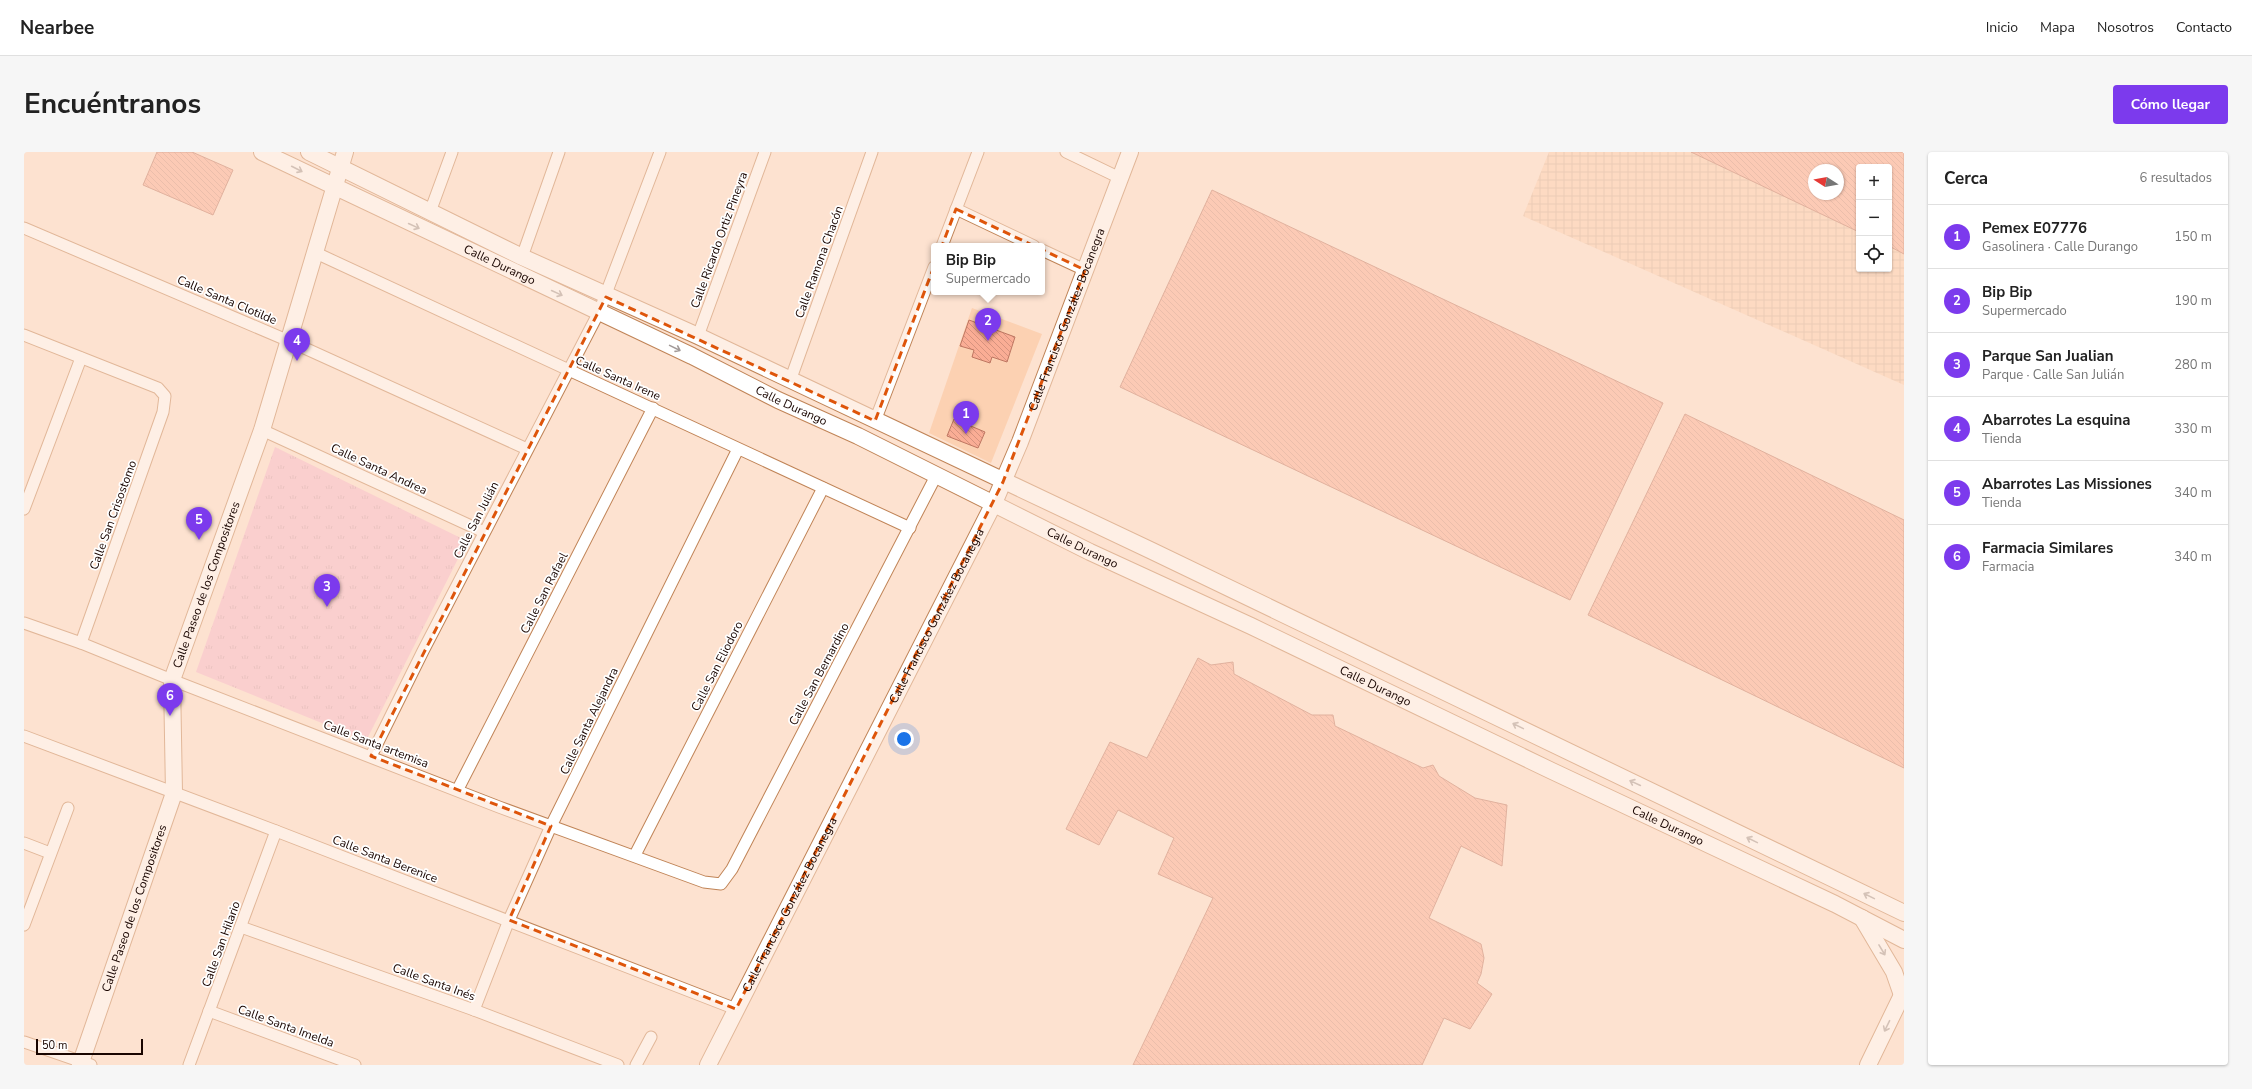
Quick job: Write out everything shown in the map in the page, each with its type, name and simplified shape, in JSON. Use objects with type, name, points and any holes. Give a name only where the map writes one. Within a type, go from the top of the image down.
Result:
[{"type":"main road","name":"Calle Durango","points":[[262,152],[333,188],[599,312],[778,400],[937,474],[1090,552],[1258,630],[1861,917],[1904,940]]},
{"type":"main road","name":"Calle Durango","points":[[309,152],[522,258],[606,297],[698,336],[875,422],[1408,673],[1904,913]]},
{"type":"main road","name":"Calle Paseo de los Compositores","points":[[84,1064],[174,793],[172,680],[262,430],[345,152]]},
{"type":"main road","name":"Calle Francisco González Bocanegra","points":[[708,1065],[994,503],[1022,436],[1130,152]]},
{"type":"main road","points":[[1861,917],[1888,960],[1903,993],[1868,1065]]},
{"type":"street","points":[[430,212],[452,152]]},
{"type":"street","points":[[522,258],[559,152]]},
{"type":"street","name":"Calle San Julián","points":[[371,756],[484,532],[599,312],[660,152]]},
{"type":"street","name":"Calle Ricardo Ortiz Pineyra","points":[[698,336],[765,152]]},
{"type":"street","name":"Calle Ramona Chacón","points":[[790,381],[872,152]]},
{"type":"street","points":[[943,243],[978,152]]},
{"type":"street","points":[[1066,152],[1120,178]]},
{"type":"street","points":[[956,209],[1028,243]]},
{"type":"street","name":"Calle Santa Clotilde","points":[[24,228],[289,341],[527,449]]},
{"type":"street","points":[[1045,251],[1085,270]]},
{"type":"street","name":"Calle Santa Irene","points":[[316,253],[910,528]]},
{"type":"street","points":[[875,422],[931,275]]},
{"type":"street","points":[[24,336],[81,358],[24,509]]},
{"type":"street","name":"Calle San Crisostomo","points":[[81,358],[158,388],[165,396],[163,412],[81,643]]},
{"type":"street","name":"Calle San Rafael","points":[[458,790],[653,408]]},
{"type":"street","name":"Calle Santa Andrea","points":[[262,430],[484,532]]},
{"type":"street","name":"Calle Santa Alejandra","points":[[474,1010],[509,920],[551,826],[738,449]]},
{"type":"street","name":"Calle San Bernardino","points":[[721,884],[732,869],[937,474]]},
{"type":"street","name":"Calle San Eliodoro","points":[[634,855],[823,488]]},
{"type":"street","name":"Calle Santa artemisa","points":[[24,622],[551,826],[634,855],[704,882],[721,884]]},
{"type":"street","name":"Calle Santa Berenice","points":[[24,736],[736,1008]]},
{"type":"street","points":[[24,925],[68,808]]},
{"type":"street","name":"Calle San Hilario","points":[[189,1065],[276,831]]},
{"type":"street","points":[[24,843],[50,854]]},
{"type":"street","name":"Calle Santa Inés","points":[[241,927],[474,1010],[618,1065]]},
{"type":"street","name":"Calle Santa Imelda","points":[[209,1011],[355,1065]]},
{"type":"street","points":[[636,1065],[651,1037]]},
{"type":"street","points":[[24,1042],[84,1064]]},
{"type":"highlighted area","points":[[956,209],[1085,270],[1003,482],[736,1009],[509,920],[551,826],[371,756],[606,297],[875,421]]},
{"type":"shaded area","points":[[1549,152],[1904,152],[1904,385],[1523,216]]},
{"type":"shaded area","points":[[972,308],[1042,334],[991,463],[929,433]]},
{"type":"green space","points":[[275,447],[467,541],[366,741],[196,672]]},
{"type":"building","points":[[157,152],[192,152],[233,170],[213,215],[143,185]]},
{"type":"building","points":[[1691,152],[1904,152],[1904,254],[1892,248],[1892,164],[1856,164],[1856,231]]},
{"type":"building","points":[[1212,190],[1663,403],[1570,600],[1120,387]]},
{"type":"building","points":[[969,320],[1015,337],[1007,362],[992,357],[990,363],[972,357],[974,350],[960,346]]},
{"type":"building","points":[[1685,414],[1904,520],[1904,768],[1588,615]]},
{"type":"building","points":[[954,419],[985,432],[978,448],[947,436]]},
{"type":"building","points":[[1198,658],[1211,665],[1233,662],[1234,674],[1312,715],[1333,715],[1335,726],[1423,768],[1433,765],[1439,776],[1475,798],[1507,805],[1502,866],[1461,846],[1429,918],[1481,944],[1484,958],[1481,974],[1477,983],[1492,994],[1470,1029],[1444,1018],[1422,1065],[1133,1065],[1213,898],[1158,874],[1174,838],[1118,810],[1099,845],[1066,829],[1110,742],[1147,758]]},
{"type":"place","name":"Bip Bip","points":[[988,341]]},
{"type":"place","name":"Abarrotes La esquina","points":[[297,361]]},
{"type":"place","name":"Pemex E07776","points":[[966,434]]},
{"type":"place","name":"Abarrotes Las Missiones","points":[[199,540]]},
{"type":"place","name":"Parque San Jualian","points":[[327,607]]},
{"type":"place","name":"Farmacia Similares","points":[[170,716]]}]
